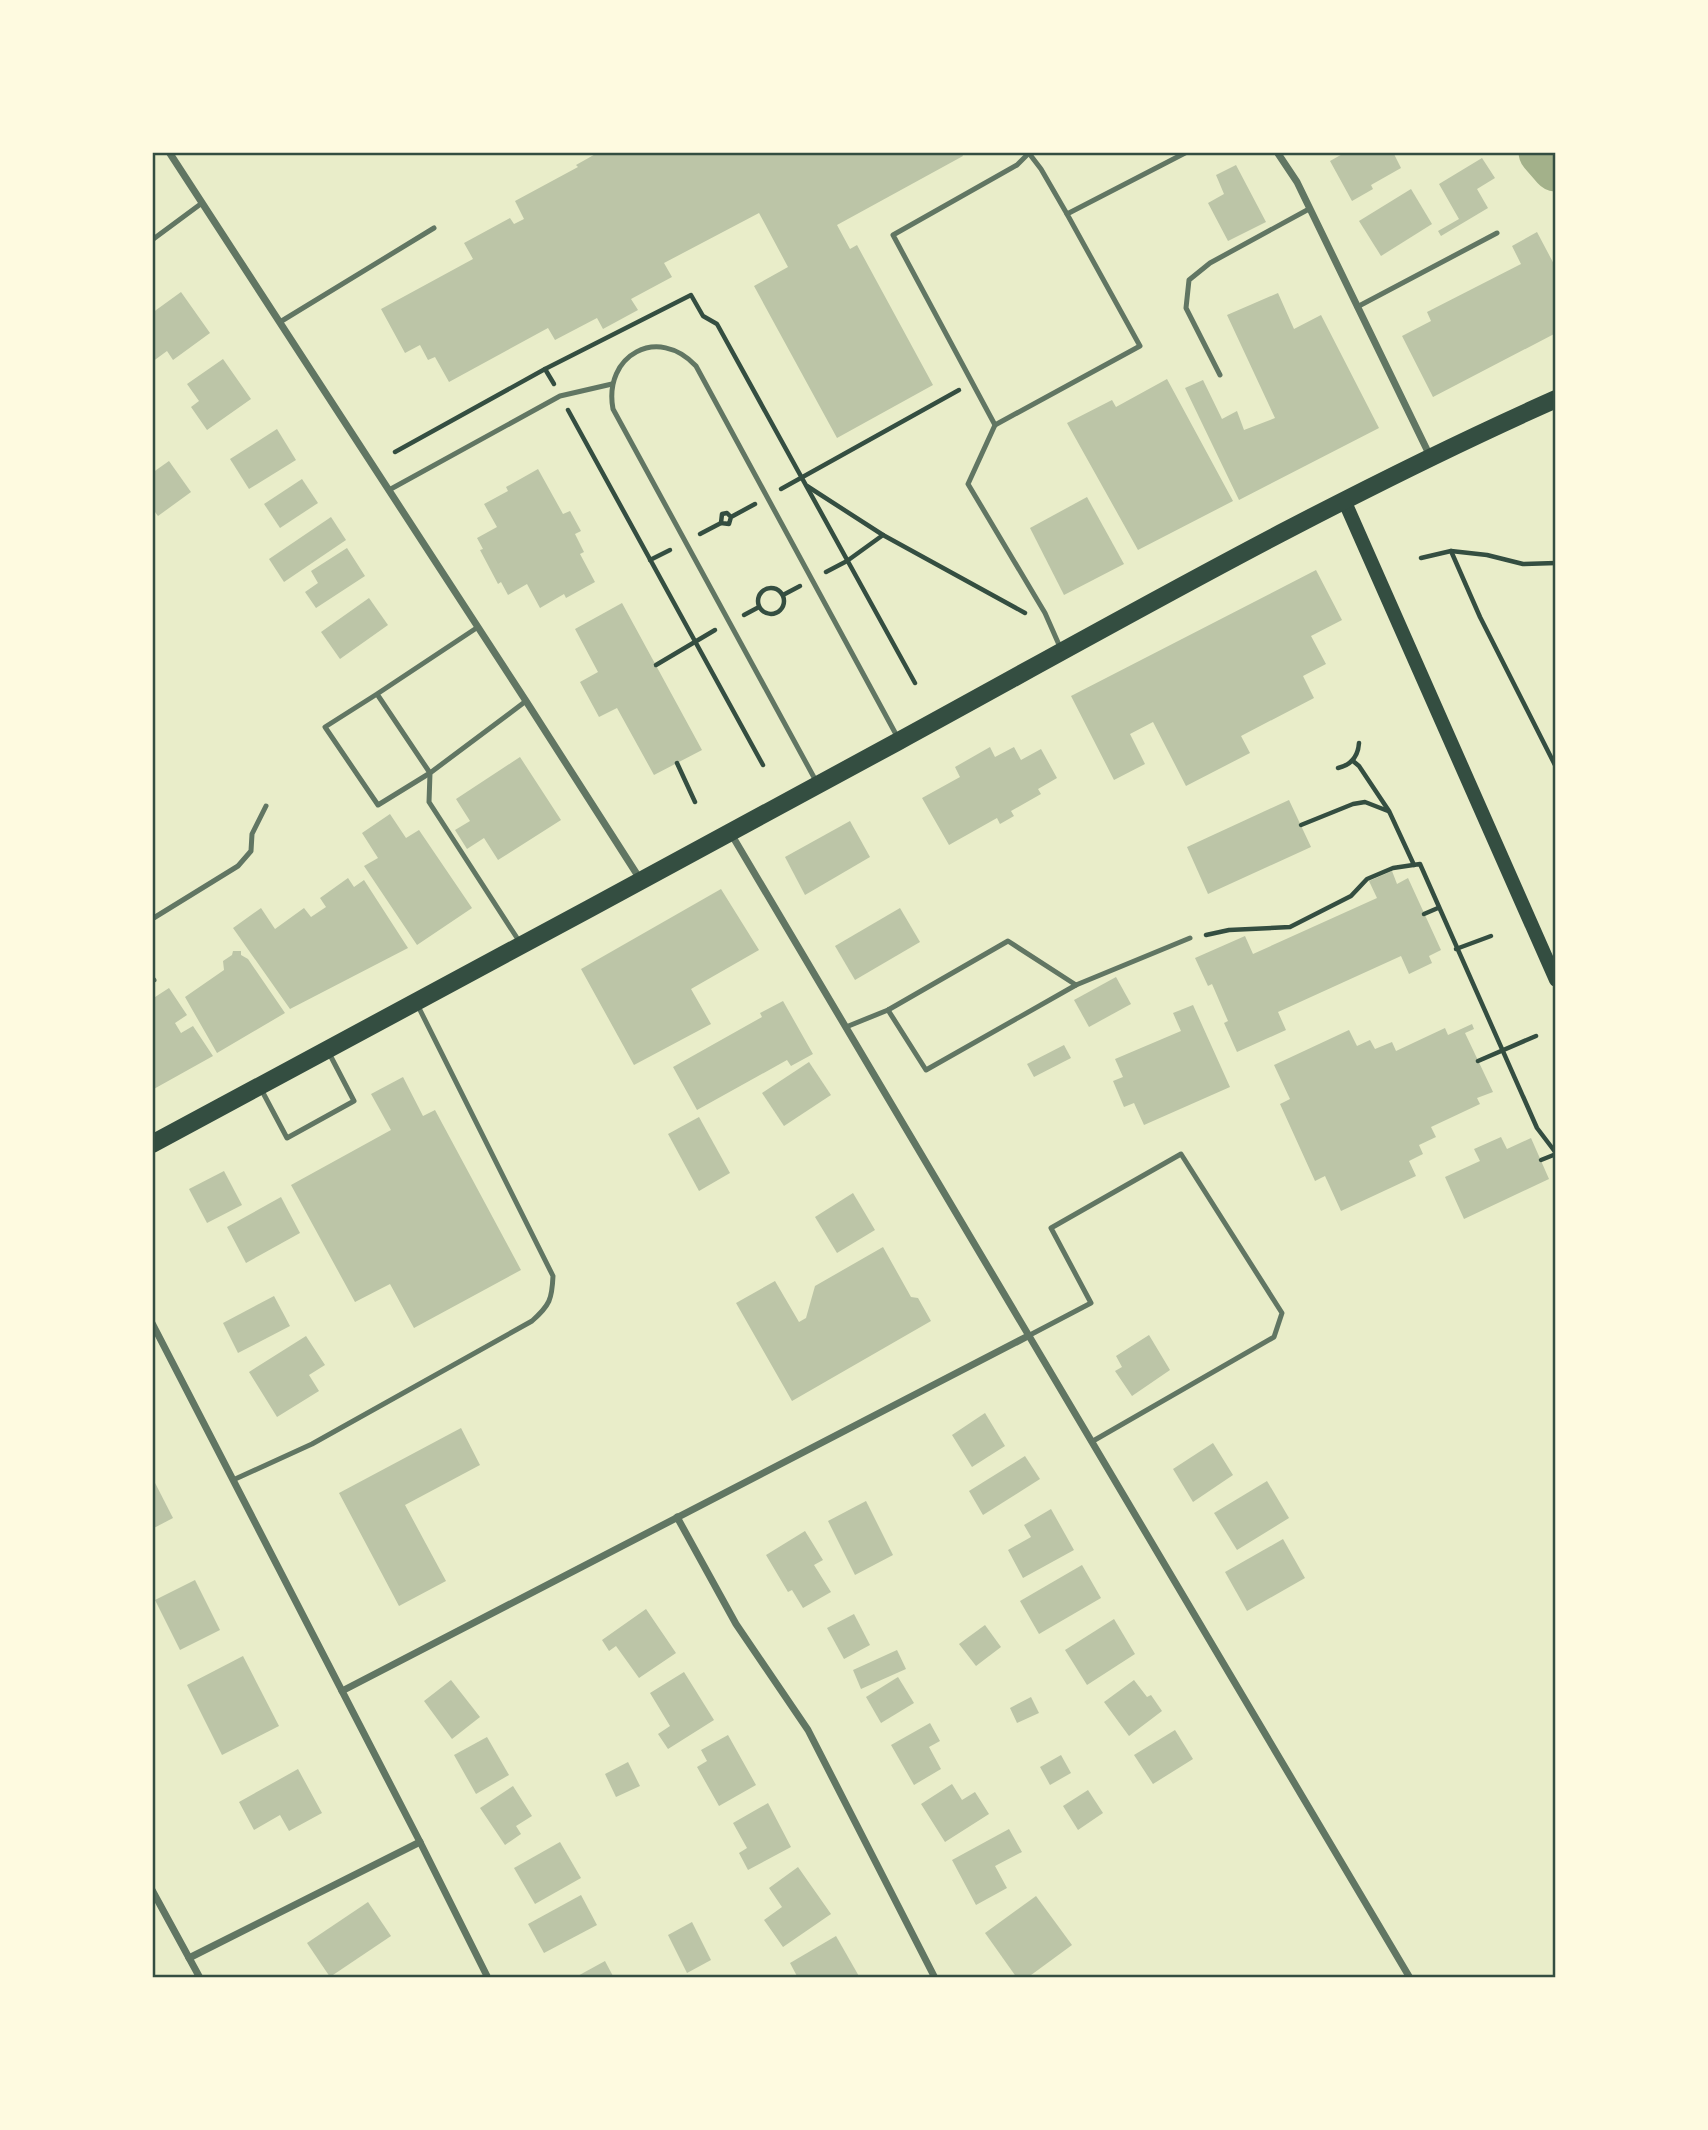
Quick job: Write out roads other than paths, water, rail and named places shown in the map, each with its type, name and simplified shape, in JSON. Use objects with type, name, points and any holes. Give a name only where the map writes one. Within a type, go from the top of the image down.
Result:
[{"type":"main road","points":[[152,1144],[1275,535],[1430,457],[1556,399]]},
{"type":"main road","points":[[1344,500],[1556,980]]},
{"type":"street","points":[[169,152],[640,880]]},
{"type":"street","points":[[1278,152],[1297,182],[1430,457]]},
{"type":"street","points":[[730,832],[1410,1978]]},
{"type":"street","points":[[152,1322],[488,1978]]},
{"type":"street","points":[[342,1691],[1028,1336]]},
{"type":"street","points":[[677,1517],[736,1624],[808,1730],[935,1978]]},
{"type":"street","points":[[189,1958],[420,1842]]},
{"type":"street","points":[[152,1890],[200,1978]]},
{"type":"lane","points":[[1067,214],[1186,152]]},
{"type":"lane","points":[[995,425],[893,235],[1017,165],[1029,153],[1067,214],[1140,346],[995,425],[968,484],[1045,613],[1062,650]]},
{"type":"lane","points":[[152,240],[202,203]]},
{"type":"lane","points":[[1220,375],[1186,308],[1189,280],[1210,263],[1309,209]]},
{"type":"lane","points":[[280,322],[434,228]]},
{"type":"lane","points":[[1357,307],[1497,233]]},
{"type":"lane","points":[[818,784],[619,420],[611,396],[612,384],[624,361],[634,353],[655,346],[678,351],[696,366],[899,741]]},
{"type":"lane","points":[[389,490],[560,396],[612,384]]},
{"type":"lane","points":[[478,627],[325,727],[378,805],[430,773],[526,701]]},
{"type":"lane","points":[[377,694],[430,773],[429,802],[521,944]]},
{"type":"lane","points":[[152,919],[238,866],[251,851],[252,834],[265,807]]},
{"type":"lane","points":[[888,1010],[926,1070],[1076,985],[1190,938]]},
{"type":"lane","points":[[846,1027],[888,1010],[1008,941],[1076,985]]},
{"type":"lane","points":[[233,1480],[312,1444],[532,1321],[547,1308],[552,1294],[553,1276],[416,1001]]},
{"type":"lane","points":[[259,1087],[287,1138],[354,1101],[327,1050]]},
{"type":"lane","points":[[1028,1336],[1091,1303],[1051,1228],[1181,1154],[1282,1313],[1274,1338],[1093,1441]]},
{"type":"waterway","points":[[1543,152],[1556,167]]}]
